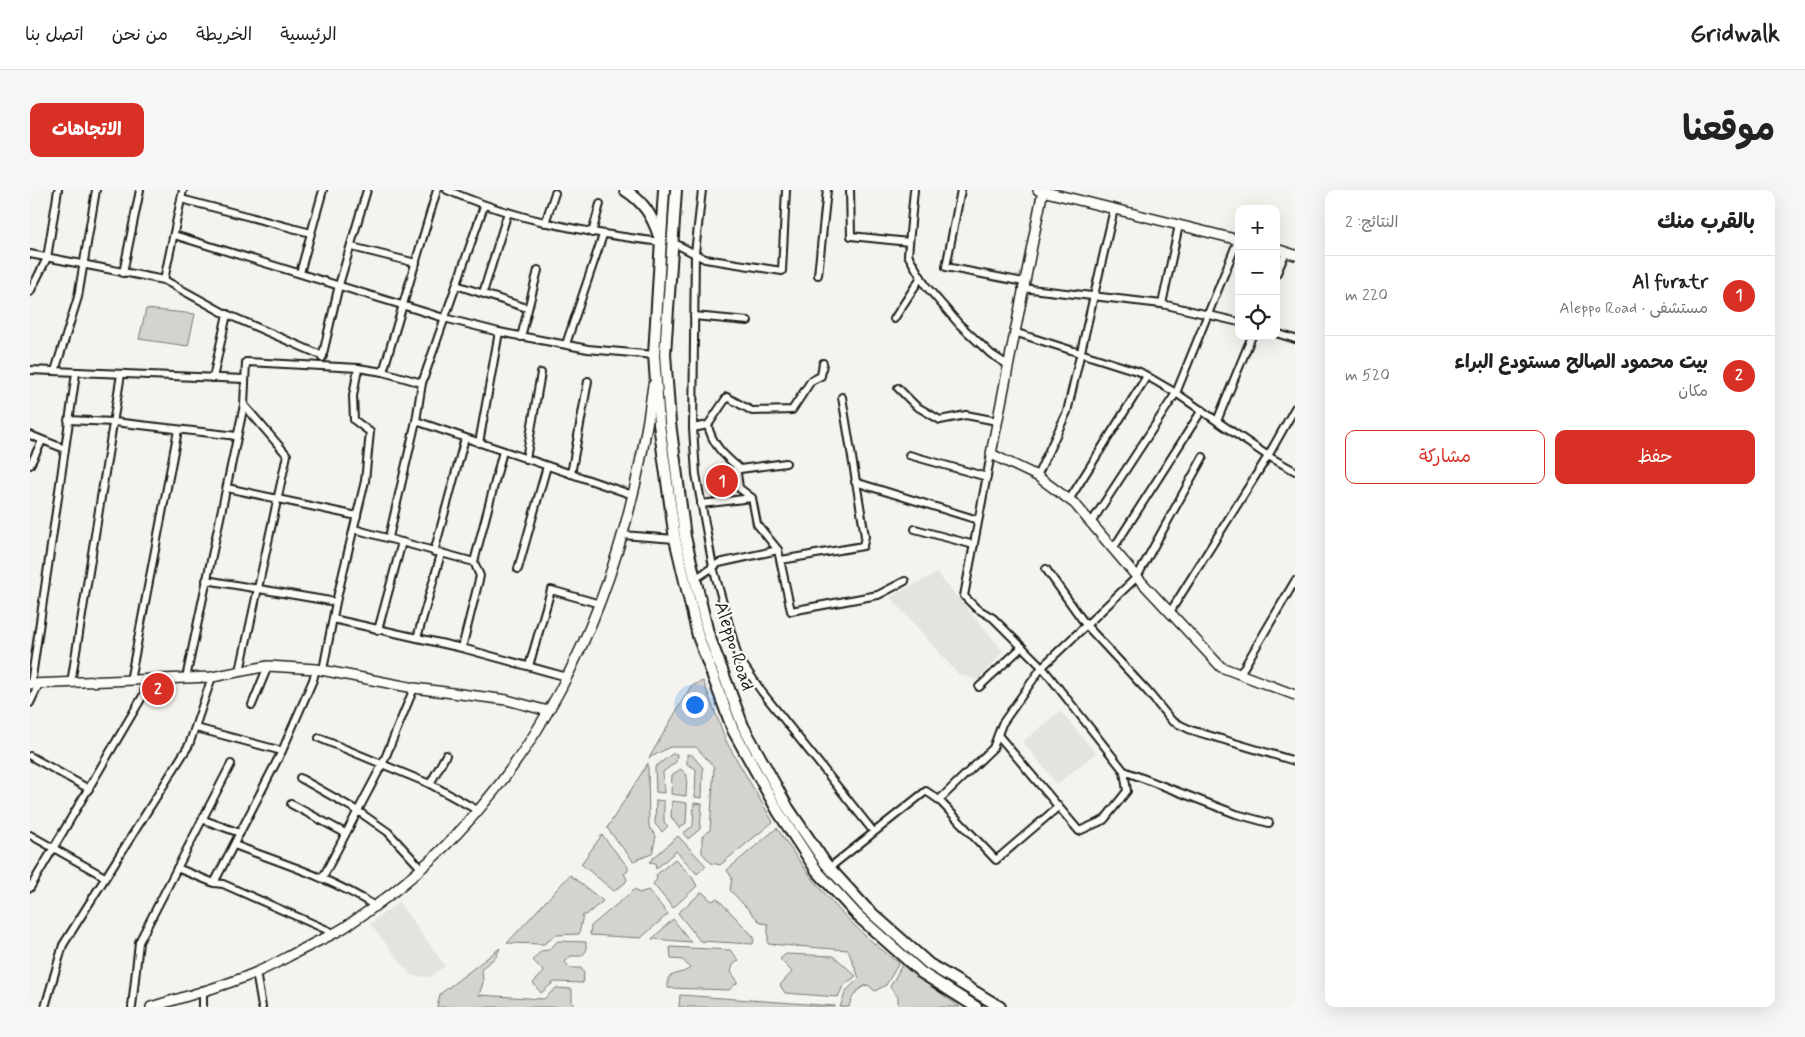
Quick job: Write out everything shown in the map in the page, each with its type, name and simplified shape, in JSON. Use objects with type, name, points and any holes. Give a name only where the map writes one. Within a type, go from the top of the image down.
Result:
[{"type":"main road","points":[[626,190],[636,197],[652,215],[661,242]]},
{"type":"main road","name":"Aleppo Road","points":[[664,190],[654,354],[659,424],[675,540],[698,636],[733,730],[779,813],[817,871],[858,916],[922,973],[976,1007]]},
{"type":"main road","name":"Aleppo Road","points":[[676,190],[665,354],[670,423],[683,518],[695,580],[708,633],[743,726],[788,808],[829,868],[866,908],[929,964],[1000,1007]]},
{"type":"street","points":[[30,292],[47,258],[58,190]]},
{"type":"street","points":[[55,371],[78,297],[96,190]]},
{"type":"street","points":[[123,273],[140,190]]},
{"type":"street","points":[[164,280],[183,190]]},
{"type":"street","points":[[300,273],[323,190]]},
{"type":"street","points":[[321,366],[339,285],[352,247],[367,190]]},
{"type":"street","points":[[383,372],[437,190]]},
{"type":"street","points":[[448,190],[484,206],[545,223],[603,235],[661,242]]},
{"type":"street","points":[[702,190],[694,252],[693,428],[696,474],[713,567],[738,657],[762,692],[873,831]]},
{"type":"street","points":[[672,242],[705,259],[782,270],[786,190]]},
{"type":"street","points":[[818,275],[827,190]]},
{"type":"street","points":[[850,190],[851,236],[909,242]]},
{"type":"street","points":[[914,190],[908,255],[921,277],[960,324],[991,354],[1008,365]]},
{"type":"street","points":[[961,190],[946,267],[1023,285],[1162,304],[1235,321]]},
{"type":"street","points":[[998,735],[1079,831],[1104,820],[1127,791],[1124,771],[1042,667],[993,618],[976,608],[964,596],[1041,190],[1235,239]]},
{"type":"street","points":[[545,223],[555,193]]},
{"type":"street","points":[[181,199],[311,234]]},
{"type":"street","points":[[592,233],[600,204]]},
{"type":"street","points":[[389,537],[416,421],[422,383],[484,206]]},
{"type":"street","points":[[1037,476],[1067,412],[1114,209]]},
{"type":"street","points":[[483,293],[508,212]]},
{"type":"street","points":[[1162,304],[1179,225]]},
{"type":"street","points":[[174,235],[444,318],[499,332],[588,349],[654,354]]},
{"type":"street","points":[[566,344],[603,235]]},
{"type":"street","points":[[352,247],[416,263]]},
{"type":"street","points":[[1091,523],[1176,393],[1235,248]]},
{"type":"street","points":[[1281,250],[1295,254]]},
{"type":"street","points":[[30,254],[164,280],[227,314],[323,356]]},
{"type":"street","points":[[521,337],[538,270]]},
{"type":"street","points":[[894,319],[921,277]]},
{"type":"street","points":[[456,285],[528,308]]},
{"type":"street","points":[[213,378],[227,314]]},
{"type":"street","points":[[694,316],[748,321]]},
{"type":"street","points":[[479,443],[499,332]]},
{"type":"street","points":[[1014,332],[1081,352],[1147,376],[1202,410],[1268,456],[1295,471]]},
{"type":"street","points":[[1280,334],[1295,340]]},
{"type":"street","points":[[1217,421],[1250,340]]},
{"type":"street","points":[[186,678],[244,405],[246,362],[358,368],[383,372],[422,383]]},
{"type":"street","points":[[693,428],[708,425],[727,397],[752,411],[792,410],[812,381],[821,376],[823,363]]},
{"type":"street","points":[[214,883],[282,751],[319,669],[366,481],[370,432],[354,420],[354,396],[358,368]]},
{"type":"street","points":[[30,370],[244,378]]},
{"type":"street","points":[[151,1007],[256,972],[334,932],[375,906],[421,868],[477,810],[526,750],[567,677],[600,604],[633,495],[648,426],[655,372]]},
{"type":"street","points":[[30,703],[76,373]]},
{"type":"street","points":[[526,459],[541,373]]},
{"type":"street","points":[[71,683],[121,374]]},
{"type":"street","points":[[1069,500],[1147,376]]},
{"type":"street","points":[[571,474],[588,381]]},
{"type":"street","points":[[898,388],[916,406],[940,420],[966,415],[997,421]]},
{"type":"street","points":[[780,560],[863,546],[866,536],[855,482],[842,397]]},
{"type":"street","points":[[240,672],[287,454],[244,405]]},
{"type":"street","points":[[1170,612],[1268,456],[1295,408]]},
{"type":"street","points":[[1113,549],[1202,410]]},
{"type":"street","points":[[68,420],[114,422],[237,436]]},
{"type":"street","points":[[416,421],[633,495]]},
{"type":"street","points":[[708,425],[711,439],[724,456],[740,469],[786,463]]},
{"type":"street","points":[[130,681],[178,430]]},
{"type":"street","points":[[30,435],[65,449]]},
{"type":"street","points":[[434,552],[465,438]]},
{"type":"street","points":[[30,465],[42,441]]},
{"type":"street","points":[[462,648],[480,576],[474,562],[503,451]]},
{"type":"street","points":[[991,454],[1037,476],[1069,500],[1221,667],[1295,695]]},
{"type":"street","points":[[909,455],[986,477]]},
{"type":"street","points":[[939,800],[993,748],[1002,724],[1042,667],[1138,577],[1203,457]]},
{"type":"street","points":[[518,570],[547,466]]},
{"type":"street","points":[[736,466],[739,488],[752,498],[757,524],[778,550],[791,611],[878,596],[905,581]]},
{"type":"street","points":[[855,482],[978,520]]},
{"type":"street","points":[[227,488],[357,516]]},
{"type":"street","points":[[701,504],[752,498]]},
{"type":"street","points":[[354,529],[389,537],[434,552],[474,562]]},
{"type":"street","points":[[915,529],[974,545]]},
{"type":"street","points":[[622,535],[675,540]]},
{"type":"street","points":[[378,630],[402,542]]},
{"type":"street","points":[[695,580],[719,563],[778,550]]},
{"type":"street","points":[[417,638],[441,554]]},
{"type":"street","points":[[1046,569],[1086,625],[1148,691],[1172,721],[1191,730],[1295,761]]},
{"type":"street","points":[[206,580],[336,602]]},
{"type":"street","points":[[1240,674],[1295,580]]},
{"type":"street","points":[[529,666],[551,590],[600,604]]},
{"type":"street","points":[[333,618],[462,648],[567,677]]},
{"type":"street","points":[[979,687],[1022,647]]},
{"type":"street","points":[[33,684],[212,677],[268,666],[319,669],[414,688],[507,700],[548,711]]},
{"type":"street","points":[[252,705],[268,666]]},
{"type":"street","points":[[44,1007],[63,945],[104,877],[189,745],[212,677]]},
{"type":"street","points":[[30,888],[144,694],[146,680]]},
{"type":"street","points":[[322,877],[383,763],[414,688]]},
{"type":"street","points":[[196,728],[282,751]]},
{"type":"street","points":[[319,738],[430,784],[477,810]]},
{"type":"street","points":[[430,784],[446,755]]},
{"type":"street","points":[[30,756],[89,788]]},
{"type":"street","points":[[132,1007],[140,942],[231,764]]},
{"type":"street","points":[[1124,771],[1236,814],[1269,823]]},
{"type":"street","points":[[300,778],[358,811],[388,832],[421,868]]},
{"type":"street","points":[[829,868],[873,831],[926,791],[939,800],[996,860],[1058,807]]},
{"type":"street","points":[[292,804],[345,833]]},
{"type":"street","points":[[204,820],[240,833]]},
{"type":"street","points":[[30,835],[104,877]]},
{"type":"street","points":[[234,845],[322,877],[349,890],[375,906]]},
{"type":"street","points":[[177,868],[214,883],[223,884],[334,932]]},
{"type":"street","points":[[256,972],[262,1007]]},
{"type":"street","points":[[203,990],[203,1007]]},
{"type":"shaded area","points":[[146,309],[195,314],[188,346],[139,339]]},
{"type":"shaded area","points":[[937,573],[1003,651],[978,680],[958,674],[890,597]]},
{"type":"shaded area","points":[[703,681],[727,743],[773,822],[720,865],[711,863],[702,853],[702,837],[710,830],[714,767],[696,747],[670,747],[649,758],[691,686]]},
{"type":"shaded area","points":[[1060,711],[1096,753],[1057,784],[1023,742]]},
{"type":"shaded area","points":[[672,754],[677,754],[676,762],[663,772],[664,793],[656,792],[655,767]]},
{"type":"shaded area","points":[[687,754],[692,755],[703,768],[702,798],[695,797],[696,769],[687,764]]},
{"type":"shaded area","points":[[648,763],[649,827],[656,836],[652,854],[633,861],[607,828]]},
{"type":"shaded area","points":[[681,769],[687,775],[686,796],[671,794],[672,775]]},
{"type":"shaded area","points":[[656,800],[664,801],[664,822],[668,826],[662,832],[655,824]]},
{"type":"shaded area","points":[[672,801],[687,803],[686,823],[679,828],[671,817]]},
{"type":"shaded area","points":[[694,803],[702,804],[700,829],[688,839],[683,833],[693,826]]},
{"type":"shaded area","points":[[777,828],[817,884],[847,918],[863,934],[899,963],[886,985],[875,991],[868,985],[861,988],[853,996],[849,1007],[840,1007],[846,991],[859,978],[848,950],[768,944],[768,924],[761,923],[730,890],[732,878],[727,870]]},
{"type":"shaded area","points":[[602,835],[628,867],[628,871],[624,874],[627,879],[625,883],[614,891],[581,864]]},
{"type":"shaded area","points":[[678,836],[706,866],[697,874],[676,851],[656,869],[655,863],[649,862]]},
{"type":"shaded area","points":[[675,859],[692,877],[697,886],[673,908],[653,884],[657,879],[656,875]]},
{"type":"shaded area","points":[[570,875],[603,901],[586,915],[583,915],[579,934],[556,935],[544,944],[507,943]]},
{"type":"shaded area","points":[[635,889],[639,893],[648,890],[668,914],[641,938],[590,935],[591,926]]},
{"type":"shaded area","points":[[702,892],[712,901],[717,898],[754,937],[753,944],[700,941],[678,913]]},
{"type":"shaded area","points":[[399,902],[445,966],[430,977],[412,976],[370,924]]},
{"type":"shaded area","points":[[673,919],[691,942],[652,939]]},
{"type":"shaded area","points":[[558,941],[586,942],[586,951],[582,956],[571,956],[565,962],[570,968],[581,968],[584,973],[583,983],[554,982],[541,993],[533,983],[544,972],[533,960],[541,951],[548,950]]},
{"type":"shaded area","points":[[670,947],[730,950],[739,960],[733,965],[731,972],[738,982],[729,990],[668,988],[668,978],[690,968],[683,960],[671,959]]},
{"type":"shaded area","points":[[500,948],[496,957],[482,968],[483,983],[479,995],[544,999],[556,988],[572,989],[572,1003],[575,1007],[437,1007],[440,994]]},
{"type":"shaded area","points":[[786,954],[834,956],[856,976],[843,986],[838,997],[785,993],[780,985],[792,972],[780,959]]},
{"type":"shaded area","points":[[902,965],[960,1007],[898,1007],[898,997],[890,987]]},
{"type":"shaded area","points":[[680,995],[835,1006],[835,1007],[679,1007]]},
{"type":"place","name":"Al furatr","points":[[722,481]]},
{"type":"place","name":"بيت محمود الصالح مستودع البراء","points":[[158,689]]}]
